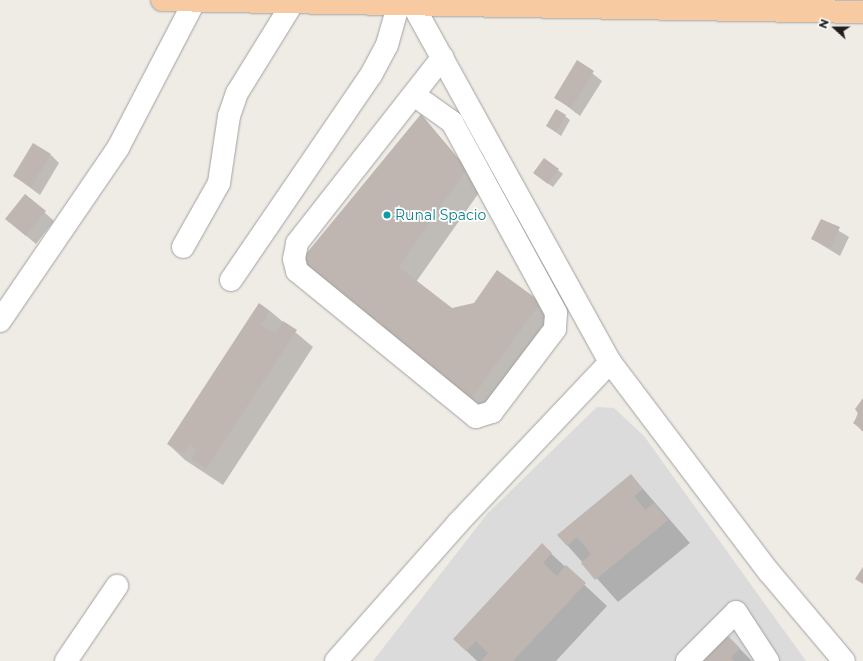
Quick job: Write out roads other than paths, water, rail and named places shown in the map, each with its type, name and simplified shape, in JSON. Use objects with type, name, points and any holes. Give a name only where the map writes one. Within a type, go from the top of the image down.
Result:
[{"type":"main road","points":[[162,0],[406,7],[863,12]]},
{"type":"street","points":[[0,322],[118,148],[194,2]]},
{"type":"street","points":[[183,247],[219,183],[229,116],[237,93],[292,4]]},
{"type":"street","points":[[231,280],[371,75],[406,7],[443,57],[610,362],[769,572],[844,661]]},
{"type":"street","points":[[414,95],[452,122],[556,313],[555,329],[492,412],[476,416],[296,271],[294,259],[298,243],[443,57]]},
{"type":"street","points":[[336,661],[457,524],[610,362]]},
{"type":"street","points":[[66,661],[117,586]]},
{"type":"street","points":[[687,661],[736,612],[768,661]]},
{"type":"place","name":"Runal Spacio","points":[[387,215]]}]
